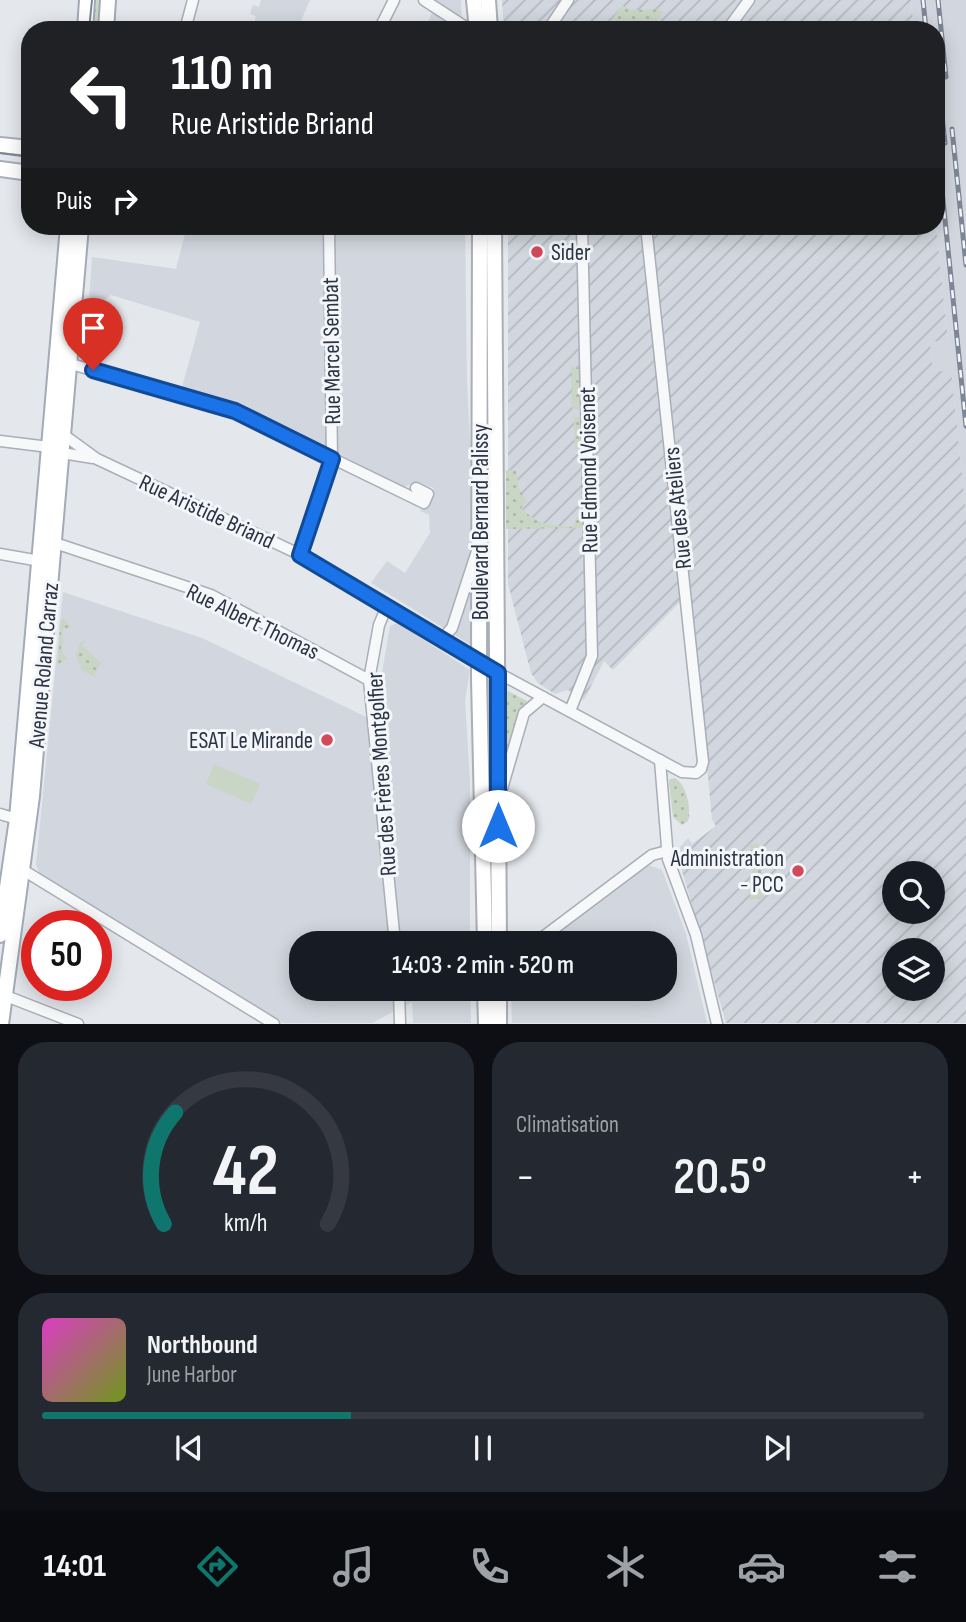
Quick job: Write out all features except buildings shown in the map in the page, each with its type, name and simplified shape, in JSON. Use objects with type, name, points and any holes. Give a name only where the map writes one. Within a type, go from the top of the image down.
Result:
[{"type":"main road","points":[[86,21],[87,0]]},
{"type":"main road","points":[[107,21],[108,0]]},
{"type":"main road","points":[[474,0],[476,21]]},
{"type":"main road","points":[[488,0],[489,21]]},
{"type":"main road","points":[[0,145],[21,147]]},
{"type":"main road","points":[[0,169],[21,172]]},
{"type":"main road","points":[[68,235],[70,305]]},
{"type":"main road","points":[[77,286],[80,235]]},
{"type":"main road","points":[[70,305],[88,235]]},
{"type":"main road","name":"Boulevard Bernard Palissy","points":[[480,235],[479,662],[485,931]]},
{"type":"main road","name":"Boulevard Bernard Palissy","points":[[494,235],[499,931]]},
{"type":"main road","name":"Avenue Roland Carraz","points":[[0,935],[17,819],[40,562],[56,450],[64,435],[71,364],[70,305]]},
{"type":"main road","name":"Avenue Roland Carraz","points":[[1,1024],[23,870],[55,542],[56,450],[52,421],[70,305]]},
{"type":"main road","points":[[0,973],[5,996]]},
{"type":"main road","points":[[485,1001],[486,1024]]},
{"type":"main road","points":[[499,1001],[499,1024]]},
{"type":"street","points":[[187,21],[193,0]]},
{"type":"street","points":[[384,21],[394,0]]},
{"type":"street","points":[[424,0],[456,21]]},
{"type":"street","points":[[554,21],[568,0]]},
{"type":"street","points":[[734,21],[749,0]]},
{"type":"street","name":"Rue Marcel Sembat","points":[[300,555],[332,459],[330,235]]},
{"type":"street","name":"Rue Edmond Voisenet","points":[[570,710],[593,656],[582,235]]},
{"type":"street","name":"Rue des Ateliers","points":[[647,235],[703,766],[696,773],[682,772]]},
{"type":"street","points":[[71,364],[235,411],[424,503],[428,494],[416,488]]},
{"type":"street","name":"Rue Aristide Briand","points":[[64,435],[97,459],[300,555],[498,673],[682,772]]},
{"type":"street","name":"Rue Aristide Briand","points":[[0,441],[97,459]]},
{"type":"street","name":"Rue Albert Thomas","points":[[55,542],[211,595],[369,680]]},
{"type":"street","points":[[441,640],[452,628],[468,571],[480,546]]},
{"type":"street","points":[[0,554],[40,562]]},
{"type":"street","name":"Rue des Frères Montgolfier","points":[[387,606],[379,625],[369,680],[394,931]]},
{"type":"street","name":"Boulevard Bernard Palissy","points":[[498,802],[524,713],[543,697]]},
{"type":"street","points":[[660,760],[667,851],[696,934],[717,1024]]},
{"type":"street","points":[[0,814],[17,819]]},
{"type":"street","points":[[551,931],[652,855],[667,851]]},
{"type":"street","points":[[23,870],[275,1024]]},
{"type":"street","points":[[5,996],[78,1024]]},
{"type":"street","points":[[399,1001],[400,1024]]},
{"type":"shaded area","points":[[261,0],[310,0],[301,21],[255,21],[256,16],[250,14],[253,5],[259,7]]},
{"type":"shaded area","points":[[429,0],[461,0],[462,21],[429,21],[435,5]]},
{"type":"shaded area","points":[[502,0],[911,0],[913,21],[503,21]]},
{"type":"shaded area","points":[[911,0],[966,0],[966,513],[951,371],[933,372],[930,342],[948,339],[937,235],[945,235],[945,21],[913,21]]},
{"type":"shaded area","points":[[185,235],[465,235],[467,381],[474,519],[471,645],[371,583],[387,561],[405,573],[430,533],[429,515],[420,511],[434,488],[417,482],[404,487],[237,402],[182,387],[200,322],[111,295],[100,302],[89,302],[92,257],[176,269]]},
{"type":"shaded area","points":[[508,235],[937,235],[948,340],[930,342],[933,372],[951,370],[966,513],[966,1023],[726,1023],[681,867],[680,847],[688,838],[692,844],[716,826],[712,820],[692,603],[679,603],[613,670],[604,661],[584,700],[568,690],[555,694],[538,683],[531,673],[508,584]]},
{"type":"shaded area","points":[[63,592],[202,638],[385,726],[381,679],[390,626],[398,623],[470,670],[465,701],[470,781],[470,931],[289,931],[289,1001],[470,1001],[471,1023],[413,1023],[412,1002],[372,1023],[283,1023],[112,921],[112,910],[94,910],[41,878],[36,864]]},
{"type":"shaded area","points":[[648,865],[662,870],[686,934],[707,1023],[512,1023],[511,1001],[677,1001],[677,931],[561,931]]},
{"type":"green space","points":[[90,0],[104,0],[103,21],[88,21]]},
{"type":"green space","points":[[622,5],[632,10],[652,9],[663,12],[657,21],[611,21]]},
{"type":"green space","points":[[571,366],[579,368],[580,408],[572,409]]},
{"type":"green space","points":[[574,417],[580,417],[581,449],[575,449]]},
{"type":"green space","points":[[506,470],[516,470],[519,489],[527,502],[521,508],[527,513],[539,521],[559,526],[574,526],[576,518],[583,516],[585,528],[506,529]]},
{"type":"green space","points":[[64,618],[71,628],[63,629],[62,654],[68,658],[58,665],[60,621]]},
{"type":"green space","points":[[87,639],[82,645],[101,663],[94,675],[97,678],[83,671],[76,656],[80,643]]},
{"type":"green space","points":[[504,689],[527,701],[504,761]]},
{"type":"green space","points":[[214,764],[260,784],[251,804],[206,784]]},
{"type":"green space","points":[[675,778],[686,792],[689,805],[688,821],[682,825],[673,817],[669,784],[670,779]]},
{"type":"green space","points":[[758,843],[764,898],[750,900],[749,885],[754,884],[750,844]]},
{"type":"tram line","points":[[90,21],[92,0]]},
{"type":"tram line","points":[[0,153],[21,156]]},
{"type":"railway","points":[[923,0],[925,21]]},
{"type":"railway","points":[[938,0],[940,21]]},
{"type":"railway","points":[[945,67],[946,77]]},
{"type":"railway","points":[[952,129],[966,265]]},
{"type":"railway","points":[[945,220],[966,426]]},
{"type":"place","name":"Sider","points":[[537,252]]},
{"type":"place","name":"ESAT Le Mirande","points":[[327,740]]},
{"type":"place","name":"Administration - PCC","points":[[798,871]]},
{"type":"route","points":[[93,370],[235,411],[332,459],[300,555],[498,673],[498,826]]}]
